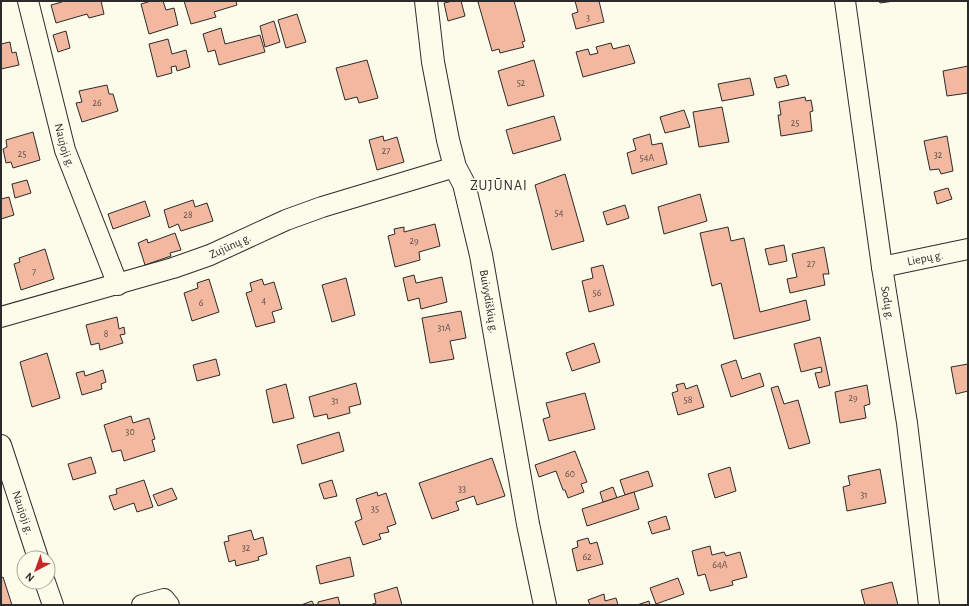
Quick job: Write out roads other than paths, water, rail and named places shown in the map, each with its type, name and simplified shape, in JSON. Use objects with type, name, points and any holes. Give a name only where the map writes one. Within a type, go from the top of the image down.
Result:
[{"type":"main road","name":"Buivydiškių g.","points":[[426,1],[433,62],[448,140],[456,167],[464,184],[481,255],[528,524],[545,605]]},
{"type":"street","name":"Naujoji g.","points":[[28,1],[65,150],[118,285]]},
{"type":"street","name":"Sodų g.","points":[[845,1],[882,267],[907,423],[929,605]]},
{"type":"street","name":"Zujūnų g.","points":[[1,317],[83,293],[118,285],[210,256],[279,223],[322,207],[456,167]]},
{"type":"street","name":"Liepų g.","points":[[882,267],[968,249]]},
{"type":"street","name":"Naujoji g.","points":[[1,445],[35,550]]},
{"type":"street","points":[[48,590],[53,605]]},
{"type":"street","points":[[142,605],[164,599],[169,605]]},
{"type":"district","name":"ZUJŪNAI","points":[[499,186]]}]
